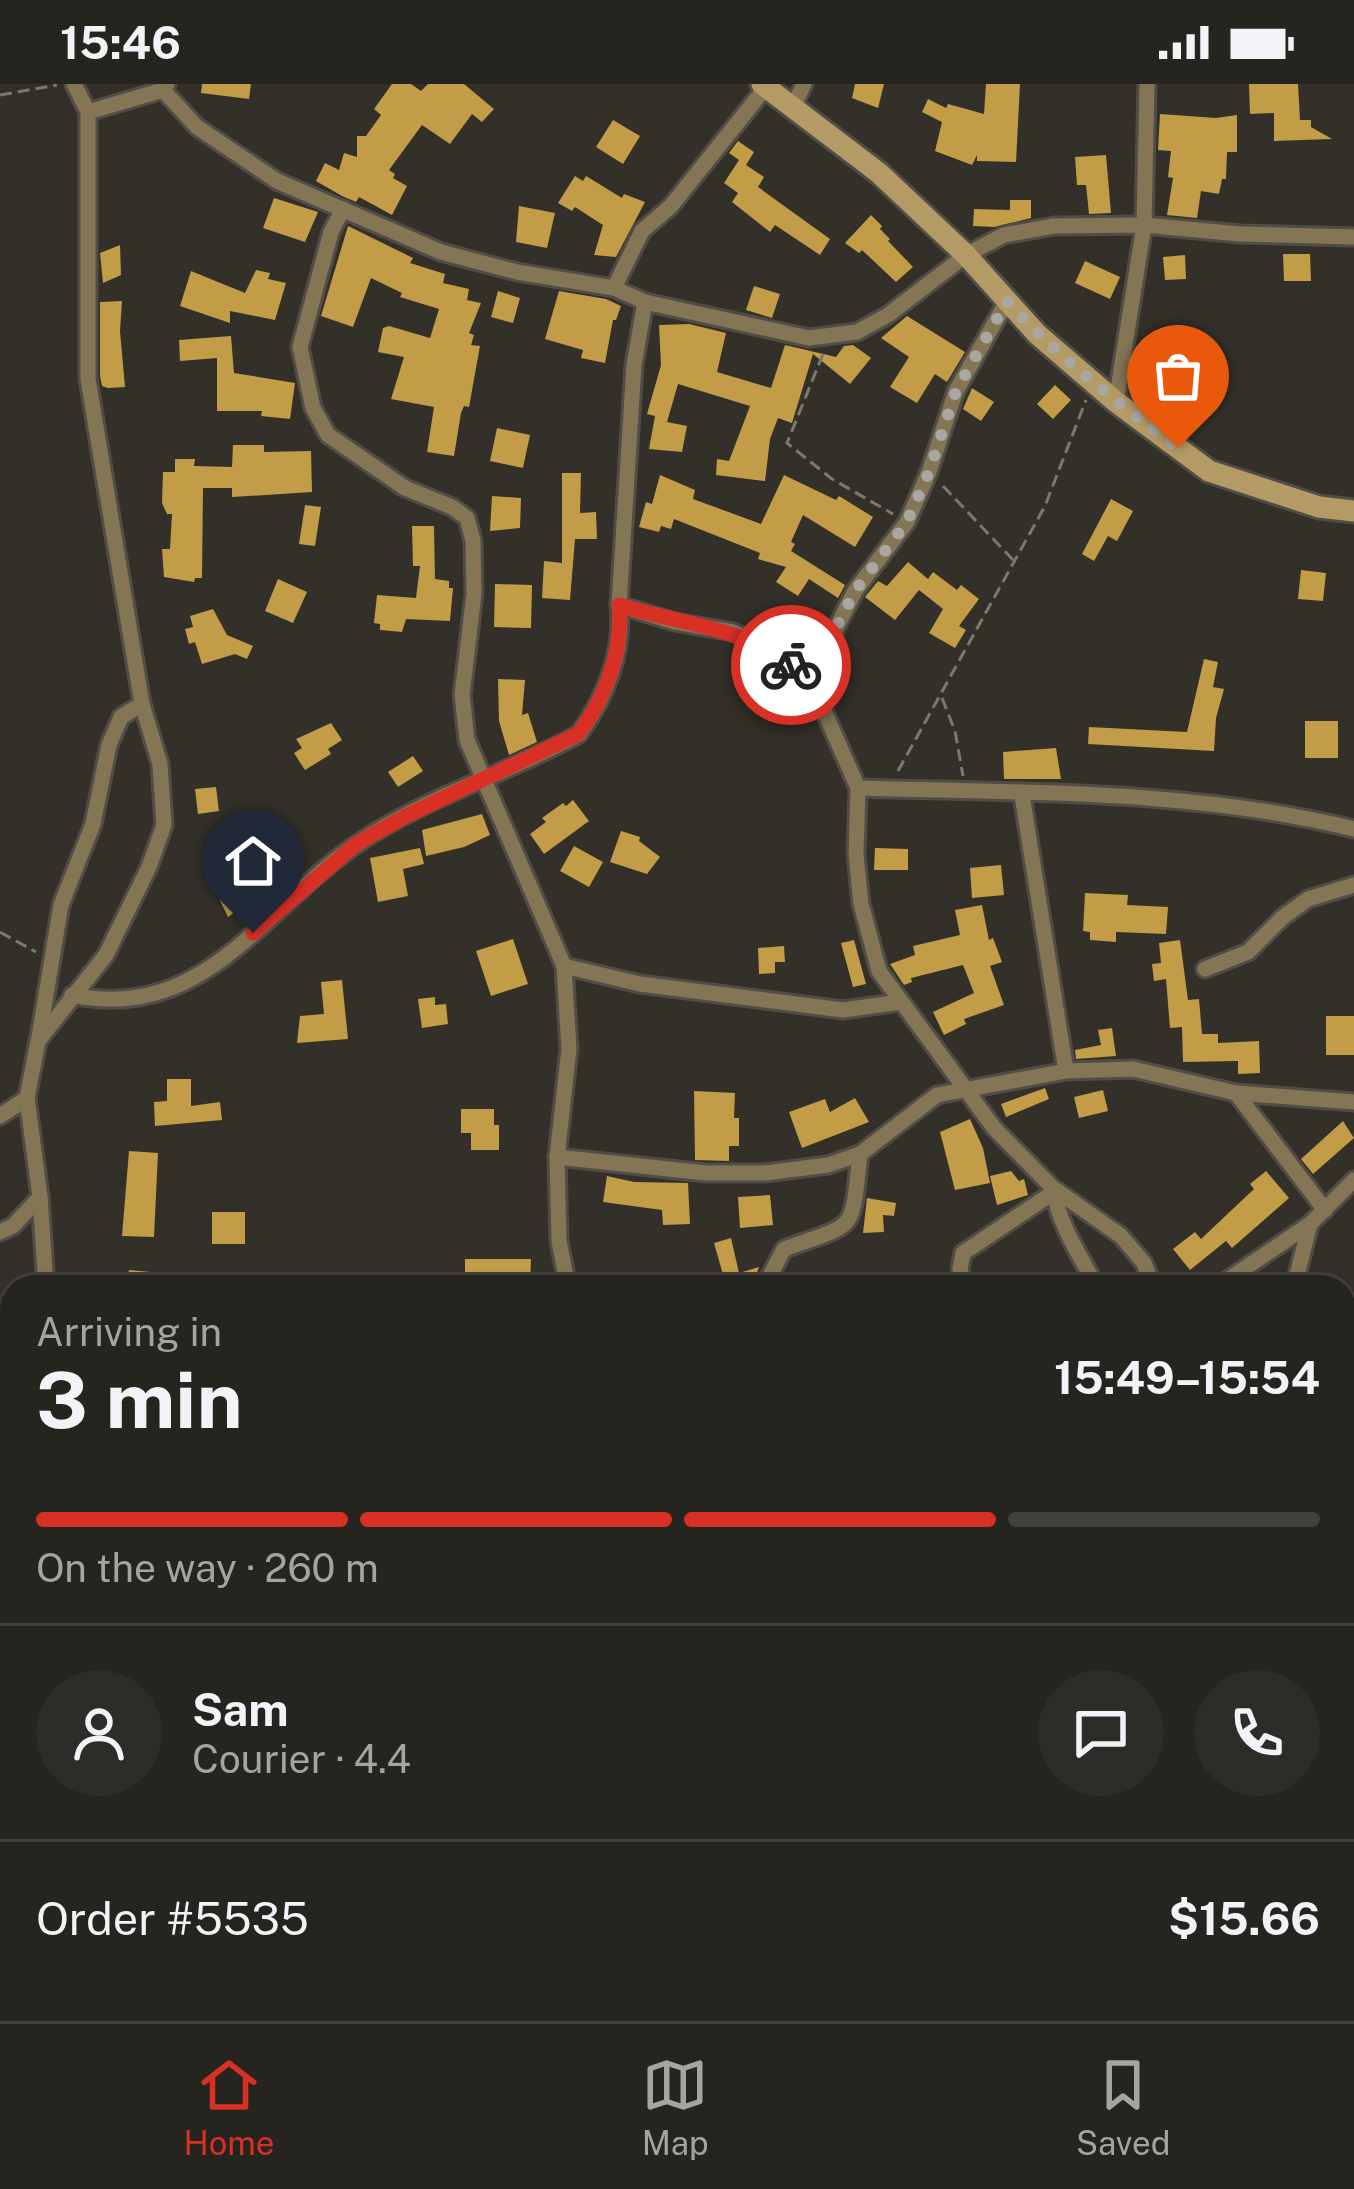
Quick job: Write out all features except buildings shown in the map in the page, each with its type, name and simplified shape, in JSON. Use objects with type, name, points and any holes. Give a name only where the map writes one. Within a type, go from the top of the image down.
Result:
[{"type":"main road","points":[[764,85],[878,173],[966,255],[1037,334],[1116,402],[1209,471],[1319,506],[1354,512]]},
{"type":"street","points":[[38,1041],[106,955],[164,825],[160,764],[142,704],[88,379],[88,112],[70,84]]},
{"type":"street","points":[[794,105],[804,84]]},
{"type":"street","points":[[1116,402],[1144,225],[1147,84]]},
{"type":"street","points":[[614,287],[642,231],[670,206],[764,85]]},
{"type":"street","points":[[88,112],[165,87],[197,127],[277,181],[440,252],[517,272],[614,287],[645,302],[809,338],[857,332],[888,315],[966,255],[1004,235],[1054,226],[1144,225],[1354,237]]},
{"type":"street","points":[[344,209],[331,232],[299,347],[313,408],[328,434],[405,488],[452,507],[466,518],[473,541],[474,594],[461,695],[467,740],[564,965],[569,1049],[556,1157],[559,1241],[566,1275]]},
{"type":"street","points":[[810,679],[855,591],[907,522],[956,391],[1007,301]]},
{"type":"street","points":[[71,995],[106,1002],[182,987],[356,844],[578,734],[593,715],[622,635],[619,605],[634,365],[645,302]]},
{"type":"street","points":[[619,605],[675,622],[733,632],[767,646],[810,679],[858,788],[856,854],[861,904],[879,971],[994,1129],[1053,1190],[1121,1236],[1148,1275]]},
{"type":"street","points":[[45,1275],[27,1098],[61,905],[93,824],[109,745],[121,717],[142,704]]},
{"type":"street","points":[[858,788],[1205,801],[1300,815],[1354,829]]},
{"type":"street","points":[[1022,794],[1066,1071]]},
{"type":"street","points":[[1205,969],[1248,952],[1308,899],[1354,885]]},
{"type":"street","points":[[564,965],[640,984],[843,1010],[901,1002]]},
{"type":"street","points":[[938,1095],[947,1064]]},
{"type":"street","points":[[556,1157],[706,1173],[765,1173],[828,1165],[860,1154],[938,1095],[1066,1071],[1132,1069],[1236,1093],[1354,1102]]},
{"type":"street","points":[[1236,1093],[1325,1210]]},
{"type":"street","points":[[0,1116],[27,1098]]},
{"type":"street","points":[[770,1275],[784,1249],[844,1227],[853,1218],[860,1154]]},
{"type":"street","points":[[1235,1275],[1310,1224],[1354,1180]]},
{"type":"street","points":[[961,1275],[963,1253],[1053,1190]]},
{"type":"street","points":[[1053,1190],[1065,1231],[1090,1275]]},
{"type":"street","points":[[0,1232],[13,1226],[40,1197]]},
{"type":"street","points":[[1297,1275],[1310,1224]]},
{"type":"path","points":[[0,95],[70,84]]},
{"type":"path","points":[[830,335],[787,443],[791,451],[832,479],[907,522]]},
{"type":"path","points":[[888,789],[1045,506],[1093,382]]},
{"type":"path","points":[[929,472],[1015,562]]},
{"type":"path","points":[[941,697],[955,731],[966,792]]},
{"type":"way so far","points":[[791,665],[810,679],[855,591],[907,522],[956,391],[1007,301],[1037,334],[1116,402],[1178,448]]},
{"type":"route","points":[[253,933],[356,844],[578,734],[593,715],[609,678],[622,635],[619,605],[675,622],[733,632],[767,646],[791,665]]}]
